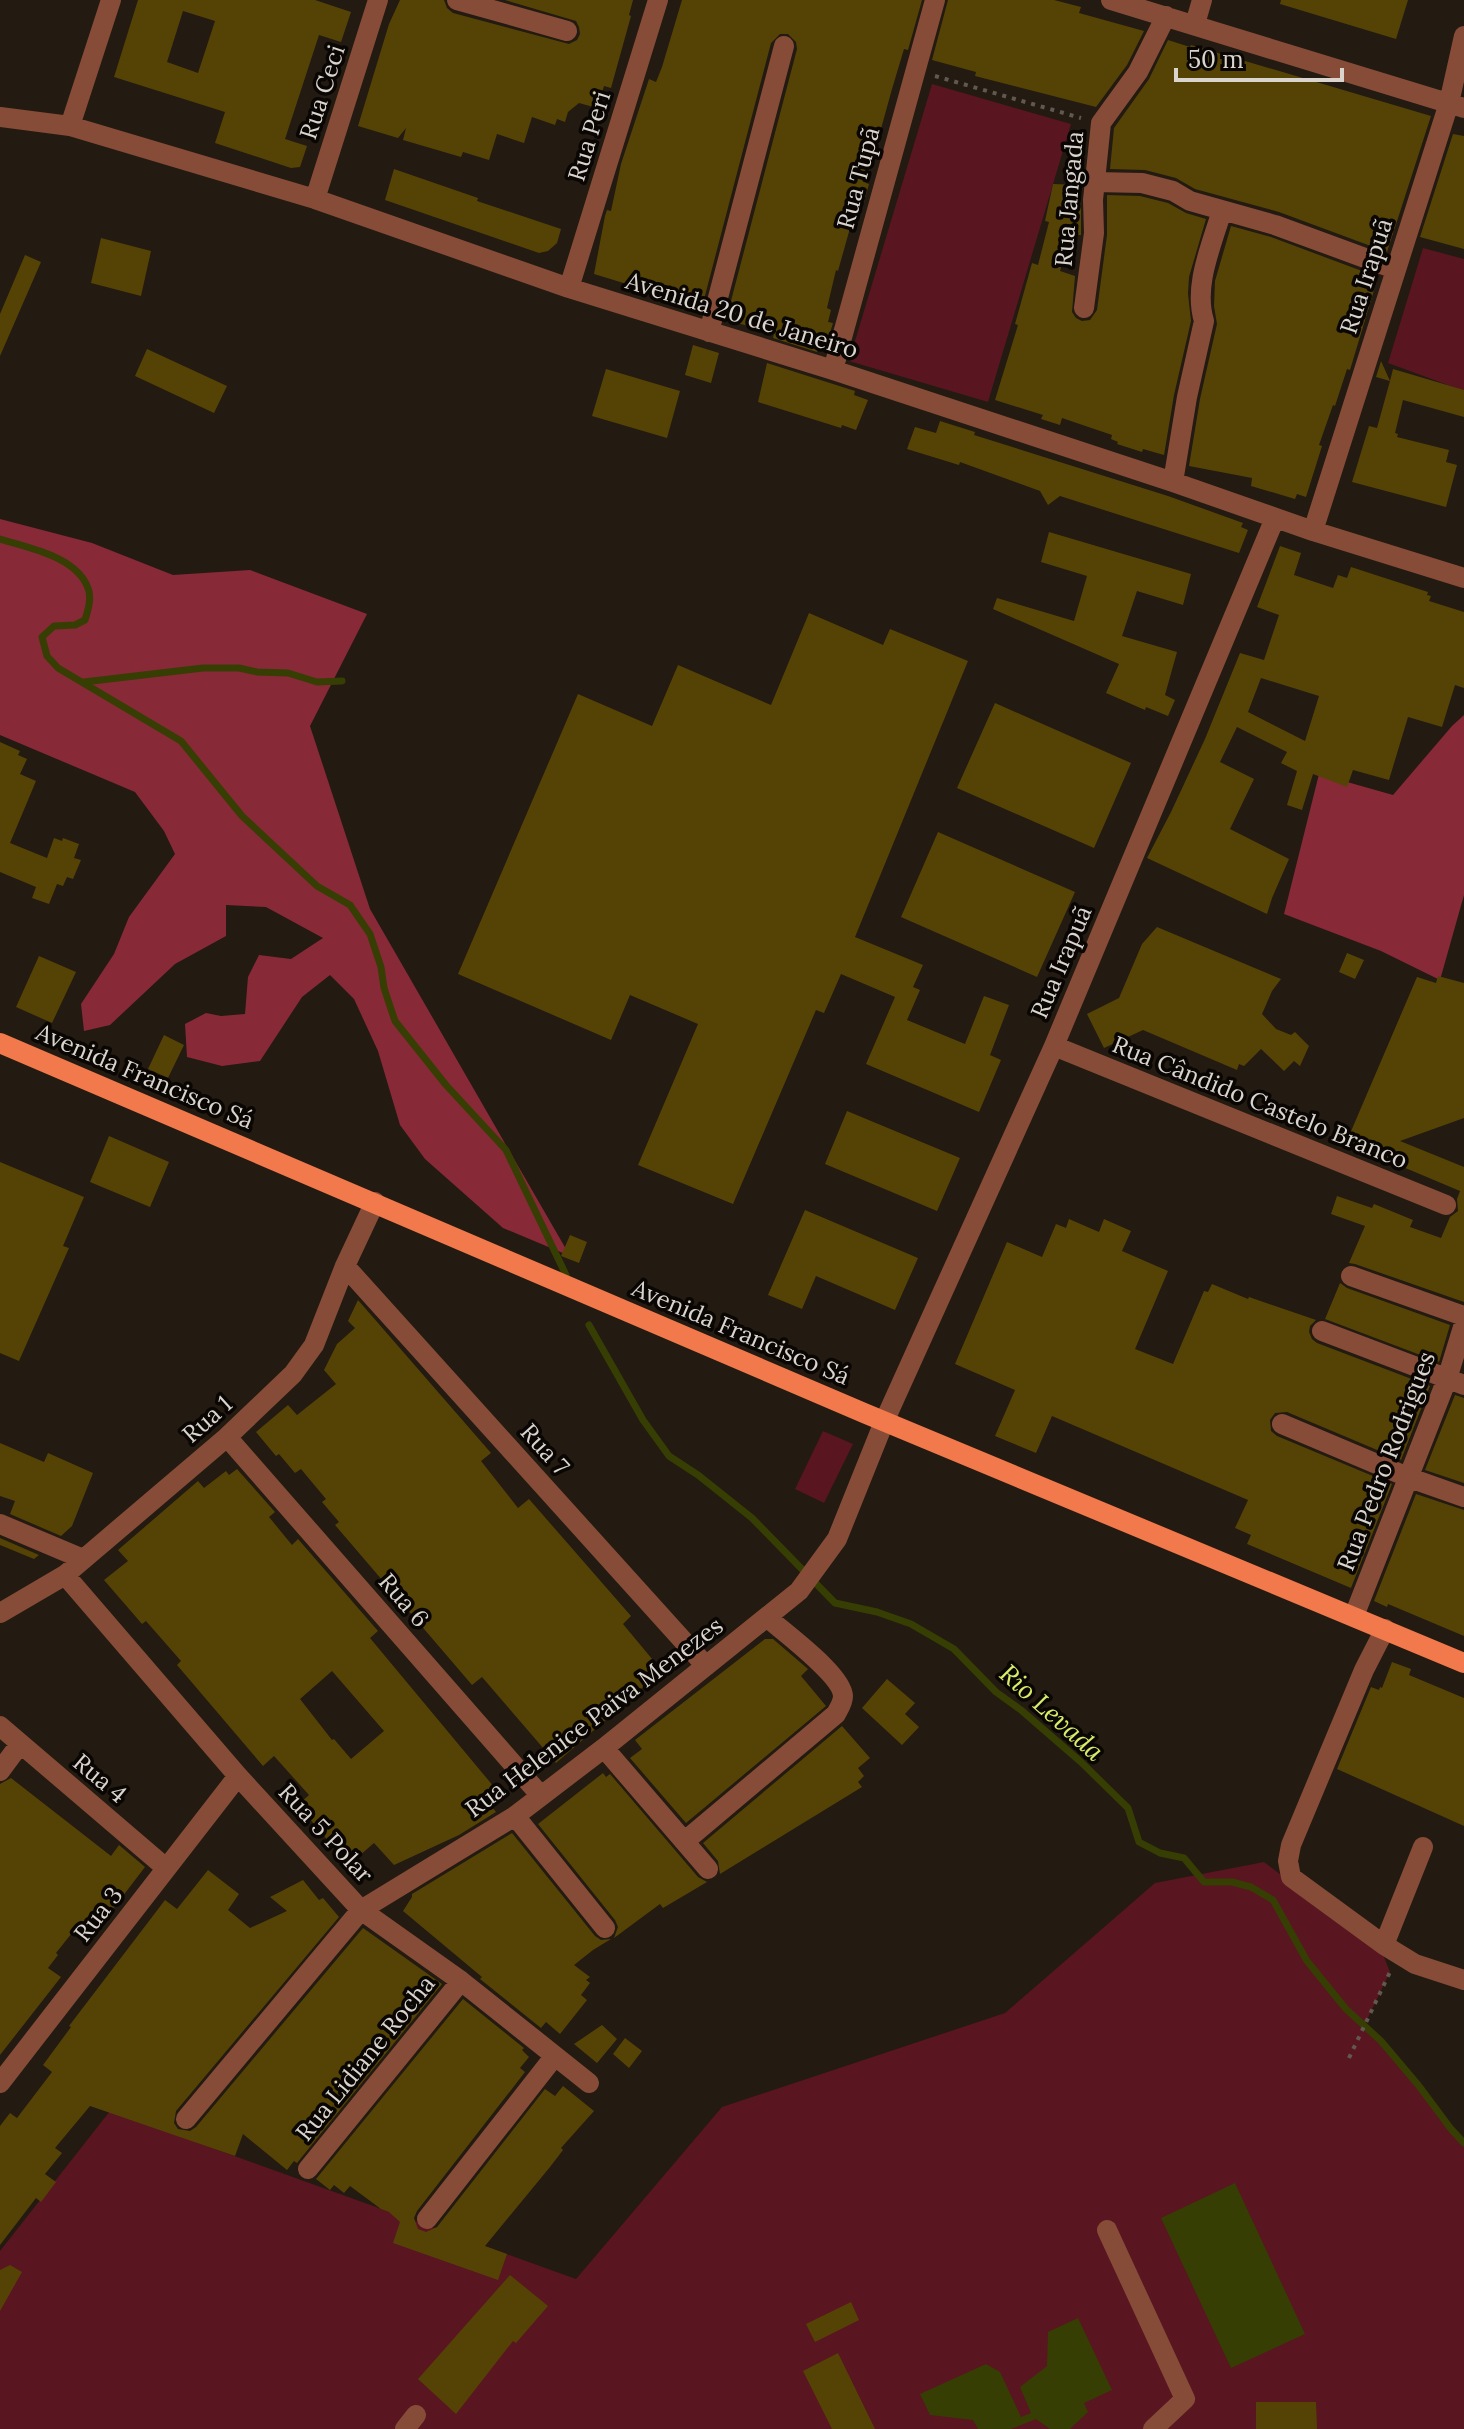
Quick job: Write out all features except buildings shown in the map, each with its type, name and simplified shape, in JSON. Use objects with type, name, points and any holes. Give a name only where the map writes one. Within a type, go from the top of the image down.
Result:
[{"type":"main road","name":"Avenida Francisco Sá","points":[[0,1043],[884,1422],[1464,1663]]},
{"type":"street","points":[[70,126],[111,0]]},
{"type":"street","name":"Rua Ceci","points":[[315,199],[378,0]]},
{"type":"street","points":[[457,0],[567,31]]},
{"type":"street","name":"Rua Peri","points":[[569,288],[658,0]]},
{"type":"street","name":"Rua Tupã","points":[[833,370],[935,0]]},
{"type":"street","points":[[1111,0],[1456,105]]},
{"type":"street","points":[[1195,24],[1202,0]]},
{"type":"street","name":"Rua Jangada","points":[[1084,308],[1094,233],[1101,123],[1138,72],[1166,16]]},
{"type":"street","name":"Rua Irapuã","points":[[1313,531],[1395,269],[1456,105],[1464,36]]},
{"type":"street","points":[[709,332],[784,46]]},
{"type":"street","name":"Avenida 20 de Janeiro","points":[[0,117],[70,126],[315,199],[569,288],[833,370],[1313,531],[1464,578]]},
{"type":"street","points":[[1095,182],[1142,183],[1173,191],[1190,201],[1275,225],[1395,269]]},
{"type":"street","points":[[1173,482],[1204,321],[1200,282],[1222,210]]},
{"type":"street","name":"Rua Irapuã","points":[[884,1422],[1054,1046],[1275,518]]},
{"type":"street","name":"Rua Cândido Castelo Branco","points":[[1054,1046],[1446,1205]]},
{"type":"street","name":"Rua 1","points":[[0,1613],[65,1575],[227,1437],[303,1362],[314,1345],[345,1266],[375,1202]]},
{"type":"street","name":"Rua 7","points":[[345,1266],[706,1666]]},
{"type":"street","points":[[1351,1276],[1464,1316]]},
{"type":"street","name":"Rua Pedro Rodrigues","points":[[1354,1616],[1410,1478],[1456,1382],[1464,1324]]},
{"type":"street","points":[[1322,1331],[1456,1382]]},
{"type":"street","name":"Rua Helenice Paiva Menezes","points":[[186,2119],[361,1910],[515,1816],[799,1591],[837,1539],[884,1422]]},
{"type":"street","points":[[1282,1424],[1410,1478],[1464,1497]]},
{"type":"street","name":"Rua 6","points":[[227,1437],[541,1796]]},
{"type":"street","points":[[0,1524],[83,1559]]},
{"type":"street","name":"Rua 5 Polar","points":[[65,1575],[238,1776],[361,1910],[461,1981],[589,2083]]},
{"type":"street","points":[[685,1841],[836,1714],[842,1704],[843,1693],[835,1676],[767,1617]]},
{"type":"street","points":[[1385,1629],[1364,1670],[1297,1831],[1288,1861],[1291,1877],[1415,1964],[1464,1980]]},
{"type":"street","name":"Rua 4","points":[[0,1726],[166,1868]]},
{"type":"street","points":[[0,1771],[20,1744]]},
{"type":"street","points":[[604,1748],[708,1869]]},
{"type":"street","name":"Rua 3","points":[[0,2083],[238,1776]]},
{"type":"street","points":[[515,1816],[605,1928]]},
{"type":"street","points":[[1384,1945],[1423,1847]]},
{"type":"street","name":"Rua Lidiane Rocha","points":[[308,2169],[461,1981]]},
{"type":"street","points":[[427,2219],[554,2057]]},
{"type":"street","points":[[1107,2230],[1185,2399],[1153,2429]]},
{"type":"path","points":[[914,70],[1101,123]]},
{"type":"path","points":[[1349,2058],[1390,1972]]},
{"type":"shaded area","points":[[932,84],[1071,124],[988,402],[849,361]]},
{"type":"shaded area","points":[[1423,248],[1464,259],[1464,391],[1388,363]]},
{"type":"shaded area","points":[[0,519],[92,543],[173,575],[250,570],[367,614],[310,726],[370,909],[570,1256],[503,1228],[425,1159],[400,1125],[378,1051],[354,999],[330,975],[302,997],[260,1061],[222,1066],[187,1057],[185,1024],[206,1013],[221,1016],[245,1014],[248,977],[259,955],[291,959],[323,938],[266,907],[226,905],[226,936],[175,964],[110,1025],[84,1031],[81,1004],[114,954],[129,917],[175,854],[164,831],[135,792],[0,735]]},
{"type":"shaded area","points":[[1464,715],[1464,895],[1440,980],[1381,951],[1284,914],[1319,774],[1393,795]]},
{"type":"shaded area","points":[[823,1431],[853,1444],[824,1503],[795,1489]]},
{"type":"shaded area","points":[[1264,1862],[1382,1952],[1390,1972],[1364,2026],[1408,2071],[1464,2143],[1464,2429],[0,2429],[0,2251],[110,2111],[576,2279],[722,2107],[1005,2013],[1155,1883]]},
{"type":"shaded area","points":[[1235,2183],[1305,2334],[1231,2368],[1161,2218]]},
{"type":"shaded area","points":[[1078,2318],[1112,2390],[1084,2403],[1088,2412],[1070,2429],[1050,2429],[1036,2419],[1011,2429],[978,2429],[973,2420],[930,2415],[920,2394],[986,2364],[1000,2372],[1021,2417],[1031,2413],[1020,2387],[1047,2366],[1048,2332]]},
{"type":"waterway","points":[[0,539],[62,561],[82,577],[88,588],[90,600],[85,620],[75,625],[54,626],[42,637],[47,656],[58,668],[181,741],[242,816],[317,886],[350,905],[370,934],[395,1021],[446,1085],[506,1150],[566,1275]]},
{"type":"waterway","points":[[84,682],[203,668],[239,668],[288,673],[317,682],[342,681]]},
{"type":"waterway","name":"Rio Levada","points":[[589,1325],[643,1420],[669,1456],[752,1518],[835,1603],[877,1612],[911,1624],[954,1649],[996,1692],[1081,1762],[1128,1808],[1139,1842],[1160,1853],[1184,1858],[1204,1882],[1232,1882],[1251,1887],[1273,1900],[1307,1961],[1346,2009],[1381,2041],[1464,2143]]}]
